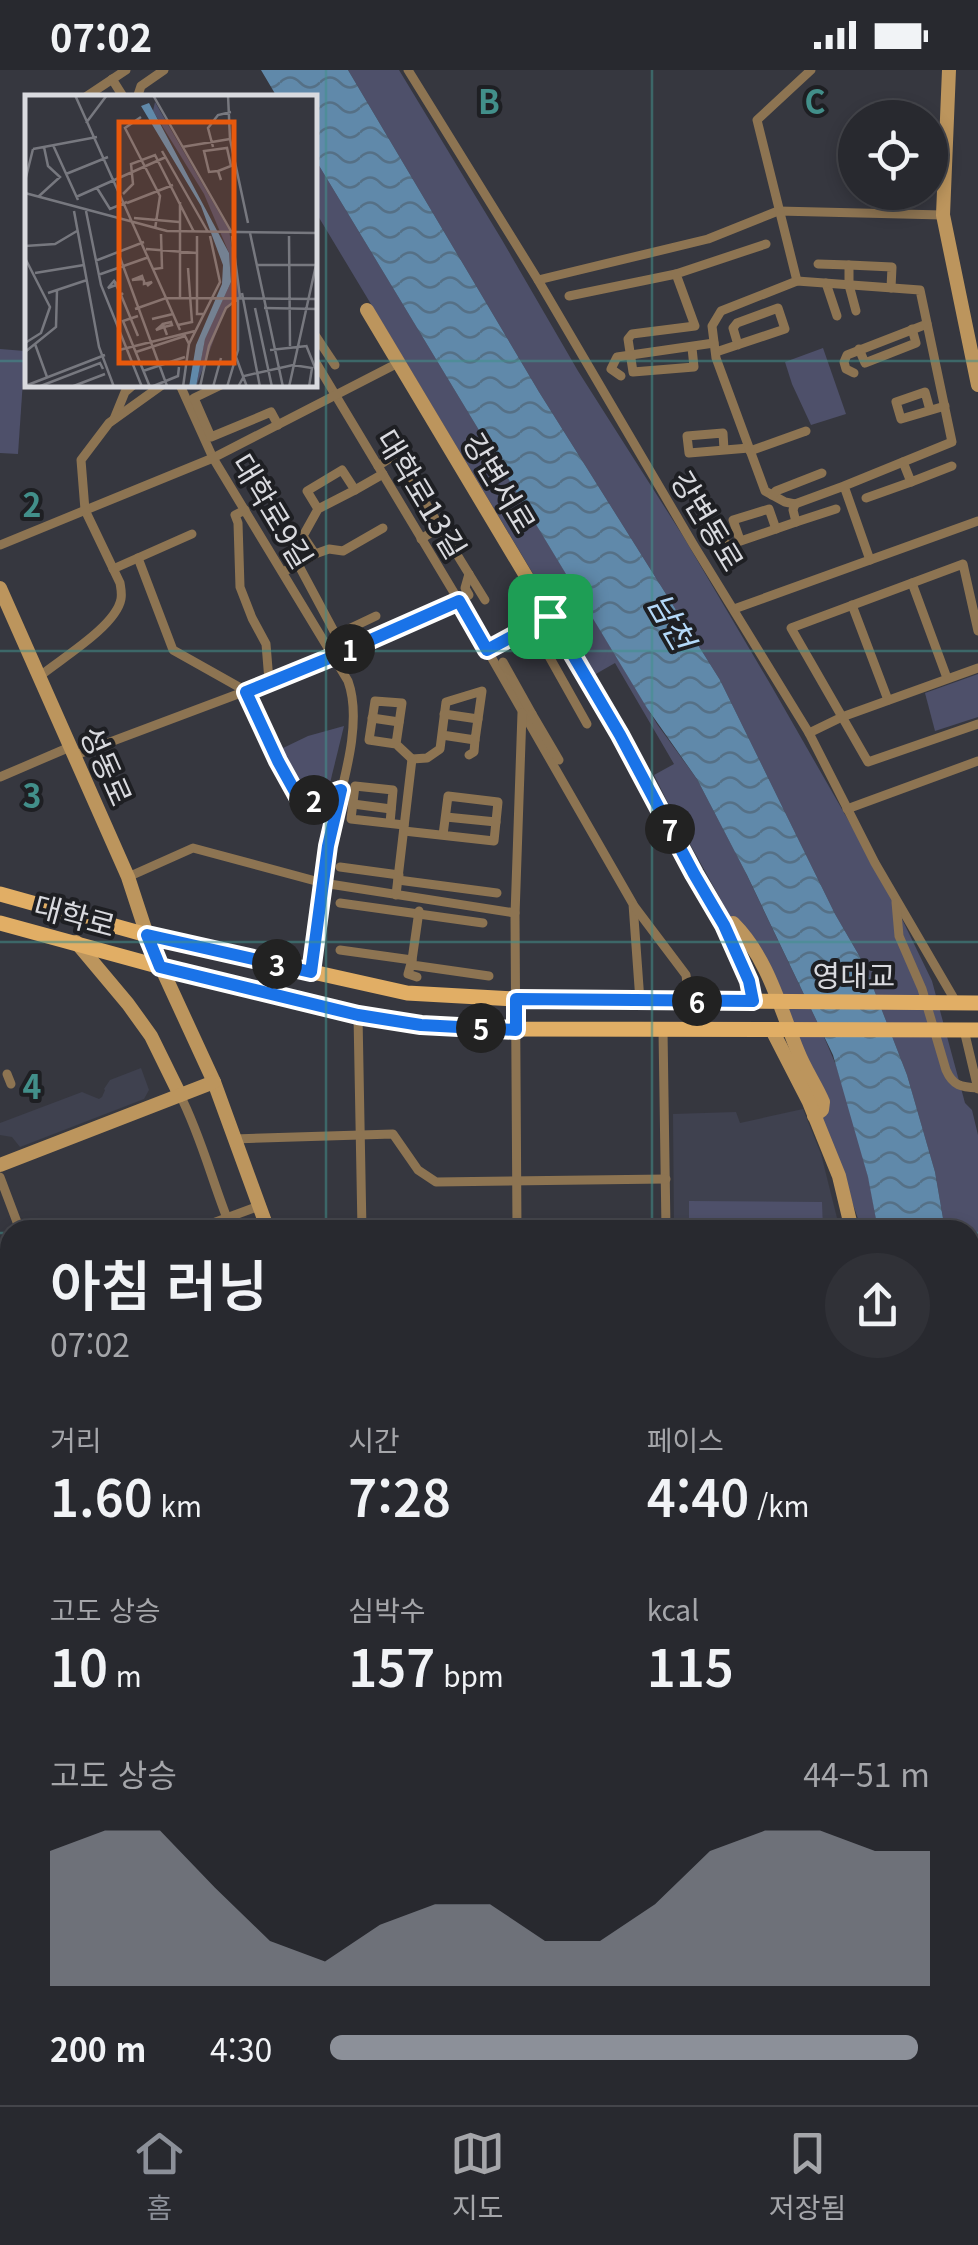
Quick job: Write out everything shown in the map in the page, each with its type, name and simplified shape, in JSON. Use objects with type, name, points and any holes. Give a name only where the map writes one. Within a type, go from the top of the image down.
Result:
[{"type":"main road","name":"대학로","points":[[0,894],[147,935],[408,993],[516,999],[761,1001]]},
{"type":"main road","name":"대학로","points":[[0,923],[358,1015],[421,1025],[516,1030],[664,1030]]},
{"type":"main road","name":"영대교","points":[[761,1001],[948,1002]]},
{"type":"main road","points":[[948,1002],[978,1002]]},
{"type":"main road","name":"영대교","points":[[664,1030],[963,1030]]},
{"type":"street","points":[[88,95],[126,70]]},
{"type":"street","points":[[138,95],[141,86],[164,70]]},
{"type":"street","name":"강변동로","points":[[408,70],[809,733],[948,1002]]},
{"type":"street","points":[[796,281],[757,120],[811,70]]},
{"type":"street","points":[[949,70],[943,215],[978,385]]},
{"type":"street","points":[[112,79],[122,95]]},
{"type":"street","points":[[538,280],[708,238],[778,211],[943,215]]},
{"type":"street","points":[[568,296],[676,274],[766,244]]},
{"type":"street","points":[[818,264],[892,267],[891,288]]},
{"type":"street","points":[[849,265],[849,285],[856,311]]},
{"type":"street","points":[[676,274],[696,326],[632,334],[628,338],[632,372],[694,367],[692,348]]},
{"type":"street","points":[[796,281],[826,283],[920,290],[952,442],[795,504],[765,491],[715,348],[712,326],[721,310],[796,281]]},
{"type":"street","points":[[826,283],[837,316]]},
{"type":"street","points":[[621,376],[611,370],[617,356],[738,345],[785,330],[778,308],[737,323],[733,328],[738,345]]},
{"type":"street","name":"강변서로","points":[[366,310],[620,735],[761,1001]]},
{"type":"street","points":[[854,373],[846,369],[847,355],[927,324]]},
{"type":"street","points":[[318,340],[335,366]]},
{"type":"street","points":[[0,545],[213,458],[398,363]]},
{"type":"street","name":"대학로13길","points":[[318,366],[422,539],[464,598],[487,650],[525,712]]},
{"type":"street","points":[[114,420],[130,388]]},
{"type":"street","points":[[40,676],[116,611],[122,596],[120,583],[86,510],[81,460],[109,424],[158,388]]},
{"type":"street","name":"대학로9길","points":[[181,388],[213,458],[348,680],[352,693],[354,714],[347,768],[322,883],[311,972]]},
{"type":"street","points":[[215,388],[194,398],[212,438],[271,412],[278,425]]},
{"type":"street","points":[[930,410],[944,406]]},
{"type":"street","points":[[724,450],[750,449],[806,431]]},
{"type":"street","points":[[388,442],[485,600]]},
{"type":"street","points":[[315,554],[303,536],[318,510],[355,490],[396,454]]},
{"type":"street","points":[[903,462],[910,482]]},
{"type":"street","points":[[866,498],[952,466]]},
{"type":"street","points":[[318,510],[307,491],[342,470],[355,490]]},
{"type":"street","points":[[772,495],[822,473]]},
{"type":"street","points":[[844,486],[870,560]]},
{"type":"street","points":[[795,504],[796,522]]},
{"type":"street","points":[[740,540],[733,520],[769,508],[776,529]]},
{"type":"street","points":[[245,510],[235,515],[240,588],[266,644],[269,682]]},
{"type":"street","points":[[720,526],[717,539],[729,544],[836,510]]},
{"type":"street","points":[[734,609],[978,521]]},
{"type":"street","points":[[422,539],[440,527]]},
{"type":"street","points":[[283,572],[329,549],[343,551],[383,528]]},
{"type":"street","points":[[114,569],[192,534]]},
{"type":"street","points":[[138,558],[173,650],[246,692],[298,797],[312,800],[341,790]]},
{"type":"street","points":[[298,564],[336,634],[376,616]]},
{"type":"street","points":[[978,630],[963,564],[790,628],[868,762],[978,724]]},
{"type":"street","points":[[0,777],[246,692],[332,657],[464,598],[469,574]]},
{"type":"street","points":[[912,582],[947,678]]},
{"type":"street","name":"성동로","points":[[0,588],[128,876],[160,967],[214,1082],[264,1220]]},
{"type":"street","points":[[852,605],[888,700]]},
{"type":"street","points":[[487,650],[550,616]]},
{"type":"street","points":[[532,626],[586,724]]},
{"type":"street","points":[[503,662],[525,712],[632,904],[686,975],[689,1000]]},
{"type":"street","points":[[809,733],[842,717],[978,668]]},
{"type":"street","points":[[556,670],[574,686]]},
{"type":"street","points":[[396,744],[402,704],[375,701],[370,740],[396,744],[412,758],[427,758],[440,749],[446,702],[482,691],[474,752],[469,755]]},
{"type":"street","points":[[525,712],[559,760]]},
{"type":"street","points":[[517,1220],[515,913],[525,712]]},
{"type":"street","points":[[444,714],[478,719]]},
{"type":"street","points":[[372,718],[399,722]]},
{"type":"street","points":[[442,735],[475,740]]},
{"type":"street","points":[[396,895],[412,758]]},
{"type":"street","points":[[846,809],[978,761]]},
{"type":"street","points":[[390,824],[394,790],[356,786],[351,819],[443,835],[494,840],[498,802],[448,796],[443,835]]},
{"type":"street","points":[[353,804],[407,802]]},
{"type":"street","points":[[446,817],[496,822]]},
{"type":"street","points":[[128,876],[193,848],[322,883],[515,913]]},
{"type":"street","points":[[340,867],[497,892]]},
{"type":"street","points":[[417,977],[408,974],[420,898]]},
{"type":"street","points":[[896,898],[899,936],[922,989],[946,1070],[958,1086],[978,1088],[963,1030]]},
{"type":"street","points":[[340,903],[483,923]]},
{"type":"street","points":[[632,904],[640,1000]]},
{"type":"street","points":[[724,925],[733,923],[742,932],[769,977],[800,1058],[824,1102],[822,1110],[814,1116]]},
{"type":"street","points":[[76,942],[151,1036],[194,1123],[227,1218]]},
{"type":"street","points":[[340,950],[412,960]]},
{"type":"street","points":[[412,960],[412,965],[489,976]]},
{"type":"street","points":[[358,1015],[362,1220]]},
{"type":"street","points":[[664,1030],[666,1220]]},
{"type":"street","points":[[777,1030],[838,1176],[849,1220]]},
{"type":"street","points":[[0,1165],[214,1082]]},
{"type":"street","points":[[234,1138],[393,1134],[418,1170],[436,1182],[666,1179]]},
{"type":"street","points":[[0,1177],[16,1220]]},
{"type":"street","points":[[222,1220],[259,1206]]},
{"type":"shaded area","points":[[348,70],[399,70],[578,371],[683,536],[886,886],[932,981],[965,1103],[972,1110],[978,1135],[978,1220],[943,1220],[935,1172],[907,1075],[864,964],[835,914],[720,680],[539,392]]},
{"type":"shaded area","points":[[318,164],[657,724],[697,779],[836,1065],[876,1220],[858,1220],[813,1092],[757,965],[654,775],[674,764],[615,663],[594,675],[318,216]]},
{"type":"shaded area","points":[[823,348],[846,414],[811,425],[785,362]]},
{"type":"shaded area","points":[[0,349],[25,351],[18,454],[0,453]]},
{"type":"shaded area","points":[[978,674],[978,717],[935,731],[925,693]]},
{"type":"shaded area","points":[[344,726],[330,783],[302,794],[281,749]]},
{"type":"shaded area","points":[[141,1068],[149,1090],[144,1099],[20,1147],[12,1137],[0,1135],[0,1123],[82,1092],[99,1099],[110,1080]]},
{"type":"shaded area","points":[[803,1109],[821,1154],[838,1220],[674,1220],[673,1114],[736,1112],[740,1123]]},
{"type":"shaded area","points":[[689,1201],[822,1202],[823,1220],[689,1220]]},
{"type":"water","name":"남천","points":[[261,70],[348,70],[539,392],[720,680],[835,914],[864,964],[907,1075],[935,1172],[943,1220],[876,1220],[868,1177],[833,1055],[697,779],[647,708],[318,164],[318,95],[276,95]]},
{"type":"route","points":[[459,601],[487,650],[550,616],[724,925],[749,981],[753,1001],[516,999],[516,1030],[421,1025],[358,1015],[160,967],[147,935],[311,972],[328,846],[341,790],[312,800],[298,797],[246,692],[459,601]]}]
